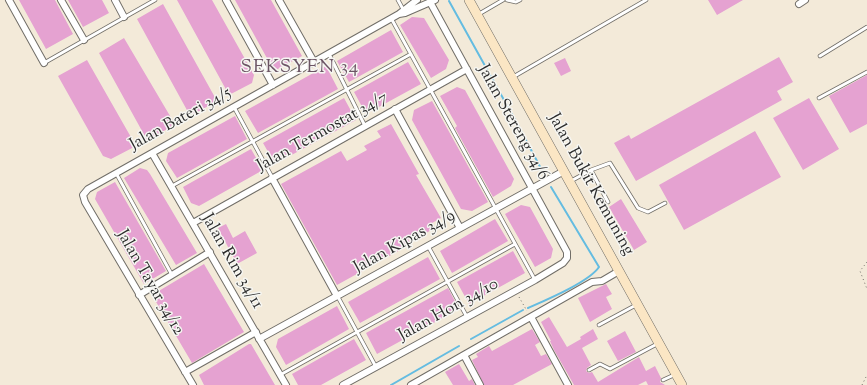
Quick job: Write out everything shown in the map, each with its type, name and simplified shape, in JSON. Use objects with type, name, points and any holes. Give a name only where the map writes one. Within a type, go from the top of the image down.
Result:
[{"type":"main road","name":"Jalan Bukit Kemuning","points":[[469,0],[682,385]]},
{"type":"street","points":[[9,0],[44,63]]},
{"type":"street","points":[[61,0],[84,40]]},
{"type":"street","points":[[115,0],[124,17]]},
{"type":"street","points":[[226,0],[273,85]]},
{"type":"street","points":[[279,0],[314,62]]},
{"type":"street","points":[[403,12],[417,0]]},
{"type":"street","points":[[799,4],[805,0]]},
{"type":"street","points":[[403,12],[432,1]]},
{"type":"street","name":"Jalan Stereng 34/6","points":[[432,1],[467,69],[567,252],[567,258]]},
{"type":"street","name":"Jalan Bateri 34/5","points":[[83,195],[88,189],[403,12]]},
{"type":"street","name":"Jalan Termostat 34/7","points":[[193,223],[467,69]]},
{"type":"street","points":[[394,109],[460,228]]},
{"type":"street","name":"Jalan Rim 34/11","points":[[152,153],[286,385]]},
{"type":"street","name":"Jalan Kipas 34/9","points":[[260,339],[564,171]]},
{"type":"street","points":[[272,178],[337,296]]},
{"type":"street","name":"Jalan Tayar 34/12","points":[[83,195],[85,202],[193,385]]},
{"type":"street","points":[[139,295],[210,252]]},
{"type":"street","name":"Jalan Hon 34/10","points":[[343,385],[535,280],[563,263],[567,258]]},
{"type":"street","points":[[413,385],[592,282],[602,281],[619,271]]},
{"type":"street","points":[[531,317],[568,385]]},
{"type":"street","points":[[185,372],[256,332]]},
{"type":"street","points":[[464,355],[480,385]]},
{"type":"lane","points":[[44,63],[155,0]]},
{"type":"lane","points":[[398,0],[403,12]]},
{"type":"lane","points":[[478,15],[503,0]]},
{"type":"lane","points":[[507,0],[516,2],[520,0]]},
{"type":"lane","points":[[512,78],[646,0]]},
{"type":"lane","points":[[391,18],[535,280]]},
{"type":"lane","points":[[820,56],[867,27]]},
{"type":"lane","points":[[328,54],[365,126]]},
{"type":"lane","points":[[172,186],[411,54]]},
{"type":"lane","points":[[819,98],[867,72]]},
{"type":"lane","points":[[234,107],[272,178]]},
{"type":"lane","points":[[570,182],[591,170],[610,163],[638,208],[648,212],[665,203]]},
{"type":"lane","points":[[591,170],[608,202]]},
{"type":"lane","points":[[116,173],[172,275]]},
{"type":"lane","points":[[280,375],[515,244]]},
{"type":"lane","points":[[428,246],[467,317]]},
{"type":"lane","points":[[337,296],[376,367]]},
{"type":"lane","points":[[599,325],[637,304]]},
{"type":"lane","points":[[589,370],[600,364],[610,369],[659,343]]},
{"type":"lane","points":[[663,380],[676,374]]},
{"type":"path","points":[[867,262],[860,271],[867,289]]},
{"type":"path","points":[[516,290],[531,317]]},
{"type":"path","points":[[862,385],[867,375]]},
{"type":"building","points":[[19,0],[55,0],[73,34],[46,49]]},
{"type":"building","points":[[68,0],[102,0],[109,13],[83,27]]},
{"type":"building","points":[[177,0],[212,0],[254,75],[252,83],[229,95]]},
{"type":"building","points":[[235,0],[271,0],[302,56],[274,71]]},
{"type":"building","points":[[708,0],[743,0],[717,15]]},
{"type":"building","points":[[163,4],[217,101],[194,114],[188,112],[137,19]]},
{"type":"building","points":[[412,17],[424,18],[449,60],[446,69],[431,78],[400,25]]},
{"type":"building","points":[[391,30],[403,52],[349,82],[337,61]]},
{"type":"building","points":[[124,38],[173,121],[171,127],[147,140],[99,53]]},
{"type":"building","points":[[779,57],[793,82],[777,91],[782,100],[636,181],[614,143],[629,135],[631,139]]},
{"type":"building","points":[[565,58],[571,71],[561,76],[554,63]]},
{"type":"building","points":[[87,60],[136,146],[111,159],[103,156],[58,76]]},
{"type":"building","points":[[408,62],[421,84],[366,114],[354,92]]},
{"type":"building","points":[[326,66],[338,89],[258,133],[245,111]]},
{"type":"building","points":[[867,75],[867,124],[850,133],[829,96]]},
{"type":"building","points":[[457,87],[465,90],[514,179],[511,186],[493,197],[455,128],[457,126],[440,96]]},
{"type":"building","points":[[344,98],[356,120],[275,164],[263,143]]},
{"type":"building","points":[[809,98],[839,149],[803,170],[773,118]]},
{"type":"building","points":[[432,101],[488,202],[472,211],[461,209],[412,120],[414,110]]},
{"type":"building","points":[[235,116],[247,139],[177,178],[166,161],[168,153]]},
{"type":"building","points":[[391,124],[419,174],[416,175],[441,218],[432,223],[435,228],[419,237],[417,234],[408,239],[411,244],[337,285],[281,184],[341,151],[347,161],[367,150],[364,146],[381,137],[377,131]]},
{"type":"building","points":[[755,131],[781,177],[684,230],[659,185]]},
{"type":"building","points":[[251,149],[263,170],[199,206],[191,203],[183,187]]},
{"type":"building","points":[[140,168],[147,170],[150,174],[197,253],[176,265],[124,178]]},
{"type":"building","points":[[115,182],[166,271],[144,284],[95,199],[97,192]]},
{"type":"building","points":[[621,199],[647,242],[634,250],[609,207]]},
{"type":"building","points":[[521,205],[530,207],[553,249],[551,258],[535,267],[505,214]]},
{"type":"building","points":[[495,219],[508,241],[452,273],[440,251]]},
{"type":"building","points":[[226,224],[233,238],[245,231],[257,253],[237,264],[218,228]]},
{"type":"building","points":[[513,251],[525,273],[469,304],[457,282]]},
{"type":"building","points":[[428,257],[440,279],[360,323],[348,302]]},
{"type":"building","points":[[204,264],[244,332],[192,363],[152,295]]},
{"type":"building","points":[[606,284],[612,294],[606,297],[612,309],[590,322],[578,298]]},
{"type":"building","points":[[448,288],[459,309],[377,354],[366,333]]},
{"type":"building","points":[[337,306],[349,329],[286,365],[276,347],[278,339]]},
{"type":"building","points":[[549,317],[567,347],[581,339],[580,337],[593,329],[598,339],[582,348],[591,365],[586,371],[589,373],[592,372],[598,382],[639,357],[646,371],[655,366],[661,378],[660,382],[665,385],[648,385],[646,381],[638,385],[574,385],[554,350],[541,322]]},
{"type":"building","points":[[532,329],[540,342],[535,345],[541,356],[546,354],[552,364],[513,385],[484,385],[472,360],[478,357],[476,354],[489,346],[492,351]]},
{"type":"building","points":[[625,331],[636,352],[618,361],[607,341]]},
{"type":"building","points":[[354,339],[366,360],[321,385],[298,385],[292,374]]},
{"type":"building","points":[[251,344],[275,385],[204,385],[199,375]]},
{"type":"building","points":[[459,364],[469,381],[472,379],[475,385],[453,385],[445,372]]},
{"type":"waterway","points":[[449,1],[545,176]]},
{"type":"waterway","points":[[528,308],[586,279],[599,267],[551,187]]},
{"type":"waterway","points":[[471,339],[523,310]]},
{"type":"waterway","points":[[391,385],[459,346]]},
{"type":"district","name":"SEKSYEN 34","points":[[300,69]]}]
